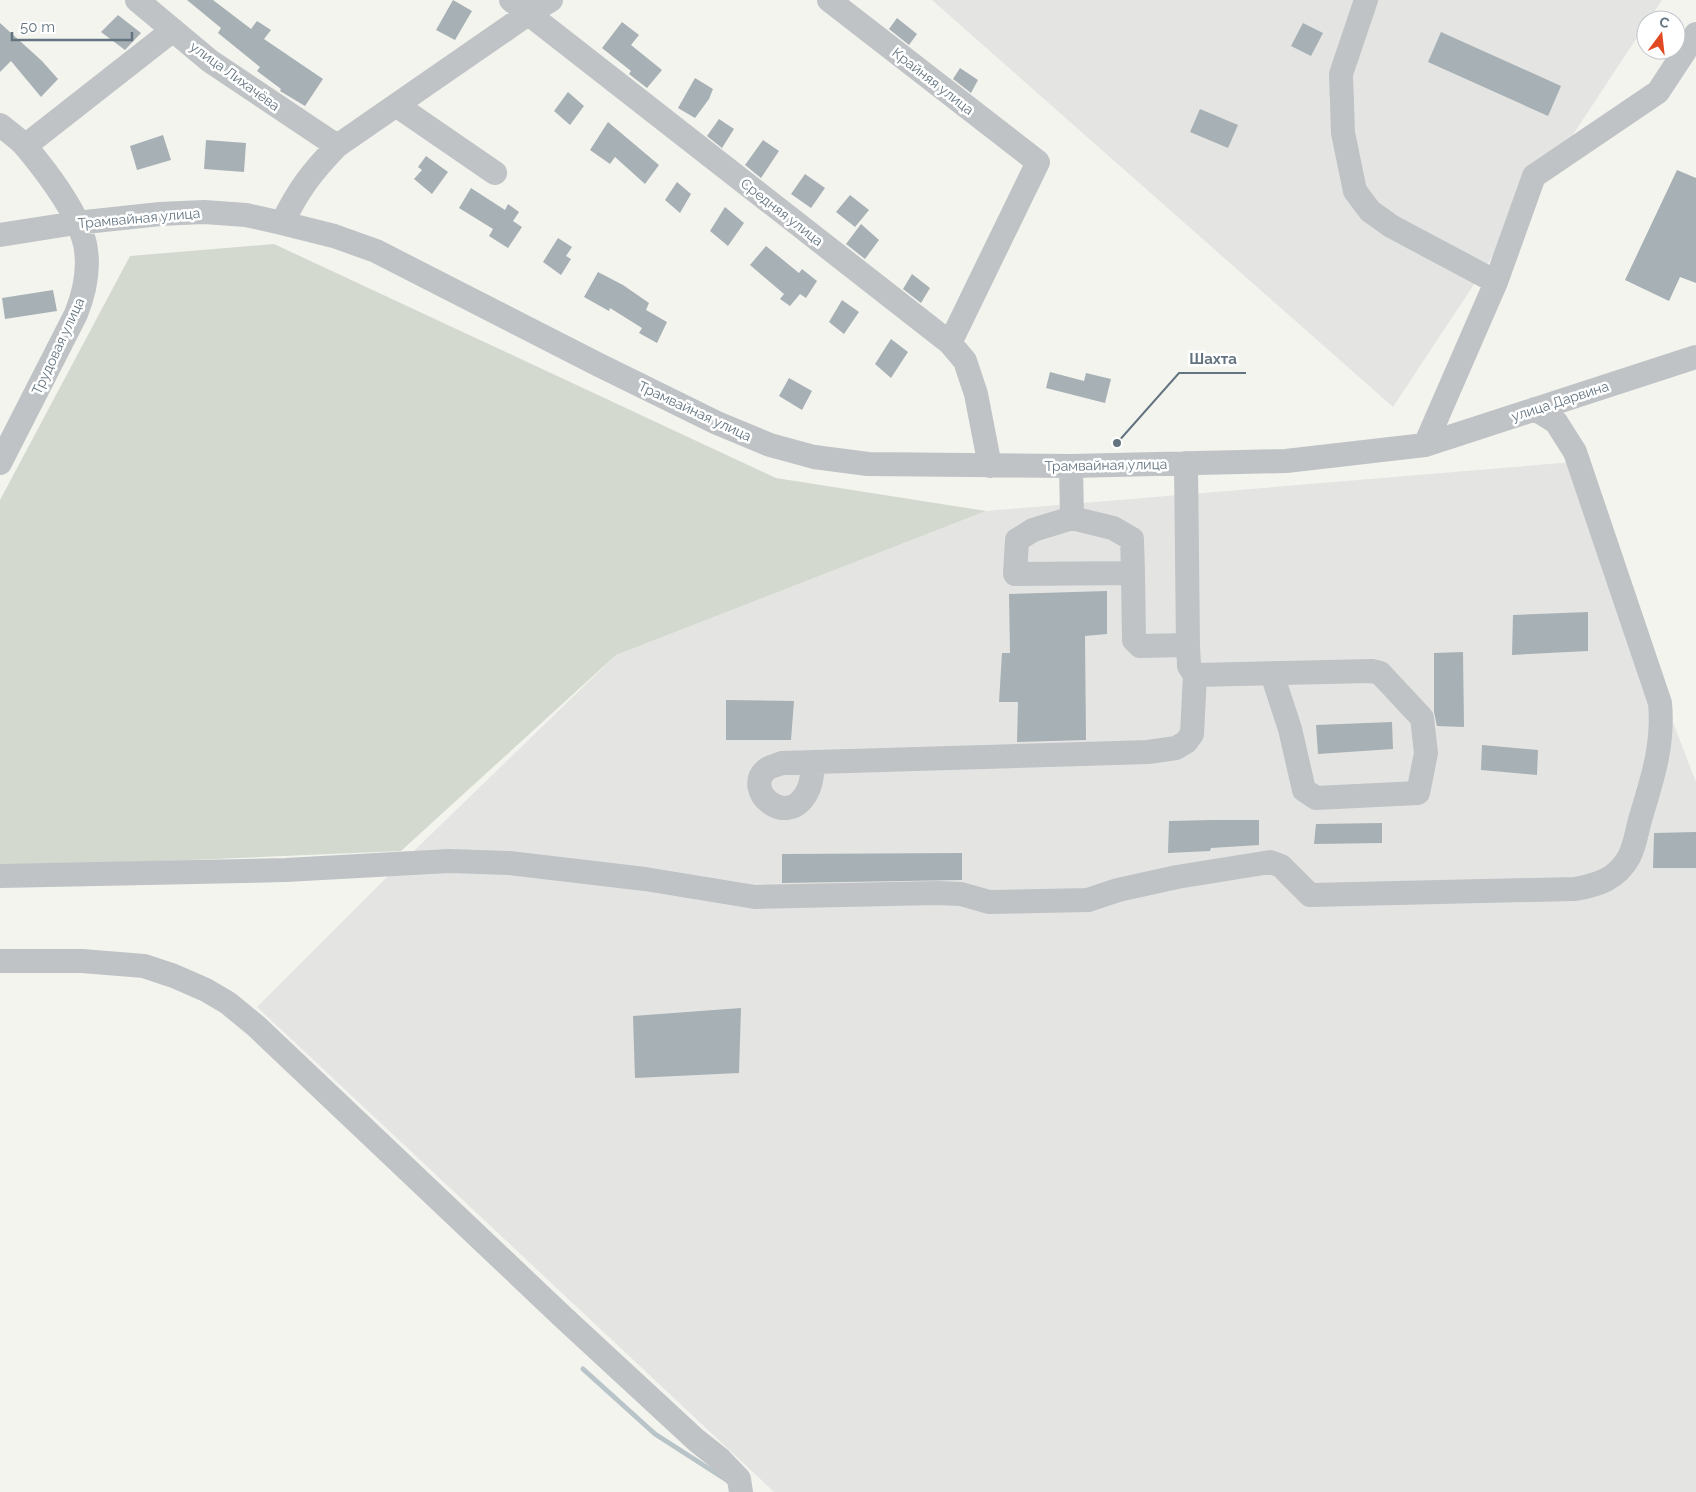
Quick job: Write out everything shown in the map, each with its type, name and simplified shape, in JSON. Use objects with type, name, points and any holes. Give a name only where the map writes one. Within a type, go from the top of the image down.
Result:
[{"type":"street","name":"улица Лихачёва","points":[[137,0],[210,61],[337,146]]},
{"type":"street","points":[[282,222],[298,191],[311,172],[337,146],[396,105],[519,7],[551,0]]},
{"type":"street","name":"Крайняя улица","points":[[829,0],[1038,162],[950,342]]},
{"type":"street","points":[[1366,0],[1341,74],[1343,133],[1355,191],[1370,211],[1391,226],[1496,282]]},
{"type":"street","name":"Средняя улица","points":[[519,7],[950,342],[965,361],[976,394],[990,466]]},
{"type":"street","points":[[25,146],[173,30]]},
{"type":"street","points":[[1425,445],[1496,282],[1534,176],[1658,92],[1696,34]]},
{"type":"street","points":[[396,105],[495,173]]},
{"type":"street","name":"Трудовая улица","points":[[0,125],[25,146],[50,179],[76,223],[86,248],[87,270],[83,297],[76,314],[0,463]]},
{"type":"street","name":"Трамвайная улица","points":[[0,235],[134,216],[204,212],[282,222],[376,251],[667,398],[770,445],[814,457],[868,464],[1071,466],[1286,460],[1425,445]]},
{"type":"street","name":"улица Дарвина","points":[[1425,445],[1696,357]]},
{"type":"street","points":[[0,876],[286,870],[449,861],[509,863],[645,879],[755,897],[936,893],[962,894],[989,902],[1088,900],[1118,890],[1177,877],[1270,862],[1281,866],[1310,894],[1575,889],[1599,885],[1615,873],[1629,857],[1659,758],[1662,727],[1660,703],[1576,452],[1556,422],[1535,409]]},
{"type":"street","points":[[814,762],[1148,752],[1176,748],[1186,742],[1192,734],[1195,675],[1189,666],[1188,645],[1186,463]]},
{"type":"street","points":[[1071,466],[1072,518]]},
{"type":"street","points":[[1133,573],[1015,574],[1017,540],[1033,530],[1072,518],[1113,528],[1132,539],[1133,573],[1134,640],[1140,646],[1188,645]]},
{"type":"street","points":[[1195,675],[1272,674],[1380,673],[1422,718],[1426,752],[1418,793],[1316,798],[1304,790],[1290,728],[1272,674]]},
{"type":"street","points":[[0,961],[82,961],[144,966],[174,976],[228,1003],[256,1026],[593,1345],[696,1440],[720,1459],[739,1479],[741,1492]]},
{"type":"shaded area","points":[[932,0],[1662,0],[1656,10],[1636,10],[1636,39],[1393,407]]},
{"type":"shaded area","points":[[274,244],[776,478],[986,511],[616,655],[401,851],[0,868],[0,500],[130,256]]},
{"type":"shaded area","points":[[1573,462],[1696,782],[1696,1492],[774,1492],[257,1007],[390,874],[616,655],[986,511]]},
{"type":"building","points":[[187,0],[213,0],[251,29],[257,21],[271,30],[264,39],[323,79],[305,106],[280,91],[281,89],[257,71],[260,67],[218,33],[221,28]]},
{"type":"building","points":[[453,0],[472,11],[455,40],[436,30]]},
{"type":"building","points":[[118,15],[141,33],[125,50],[101,32]]},
{"type":"building","points":[[897,18],[917,34],[909,45],[889,29]]},
{"type":"building","points":[[622,22],[639,35],[631,45],[662,70],[647,88],[629,74],[631,71],[602,48]]},
{"type":"building","points":[[0,23],[42,61],[58,79],[41,97],[11,61],[0,72]]},
{"type":"building","points":[[1303,23],[1323,33],[1311,56],[1291,46]]},
{"type":"building","points":[[1441,32],[1561,86],[1548,116],[1428,62]]},
{"type":"building","points":[[960,68],[978,80],[971,93],[953,79]]},
{"type":"building","points":[[695,78],[713,89],[709,99],[695,118],[678,108]]},
{"type":"building","points":[[568,92],[584,106],[570,125],[554,111]]},
{"type":"building","points":[[1200,109],[1238,125],[1228,148],[1190,132]]},
{"type":"building","points":[[719,119],[734,129],[722,148],[707,136]]},
{"type":"building","points":[[608,122],[659,165],[645,184],[615,157],[610,164],[590,150]]},
{"type":"building","points":[[163,135],[171,160],[137,170],[130,146]]},
{"type":"building","points":[[206,140],[246,143],[244,172],[204,169]]},
{"type":"building","points":[[763,140],[779,151],[761,178],[745,165]]},
{"type":"building","points":[[426,156],[448,172],[432,194],[414,179],[422,170],[418,167]]},
{"type":"building","points":[[1677,170],[1696,178],[1696,283],[1680,277],[1669,301],[1625,280]]},
{"type":"building","points":[[805,174],[825,188],[811,208],[791,194]]},
{"type":"building","points":[[677,182],[691,194],[680,213],[665,200]]},
{"type":"building","points":[[471,188],[505,210],[508,204],[519,212],[513,221],[522,227],[508,248],[489,236],[493,229],[459,208]]},
{"type":"building","points":[[850,195],[869,210],[855,227],[836,212]]},
{"type":"building","points":[[725,207],[744,223],[728,246],[710,231]]},
{"type":"building","points":[[861,224],[879,240],[865,259],[846,244]]},
{"type":"building","points":[[558,238],[572,247],[566,256],[571,259],[561,275],[543,262]]},
{"type":"building","points":[[766,246],[799,273],[802,269],[817,281],[806,298],[800,294],[790,306],[780,299],[784,294],[750,265]]},
{"type":"building","points":[[598,272],[623,285],[649,303],[646,310],[667,322],[657,343],[639,333],[642,328],[610,308],[609,311],[584,297]]},
{"type":"building","points":[[912,274],[930,288],[921,303],[903,289]]},
{"type":"building","points":[[53,290],[57,311],[5,319],[2,298]]},
{"type":"building","points":[[842,300],[859,312],[844,334],[829,322]]},
{"type":"building","points":[[891,339],[908,352],[891,378],[875,364]]},
{"type":"building","points":[[1050,372],[1084,381],[1086,373],[1111,379],[1105,403],[1046,388]]},
{"type":"building","points":[[789,378],[812,391],[802,410],[779,396]]},
{"type":"building","points":[[1107,591],[1107,634],[1085,636],[1086,740],[1017,742],[1018,702],[999,702],[1002,653],[1010,653],[1009,594]]},
{"type":"building","points":[[1588,612],[1588,651],[1512,655],[1513,615]]},
{"type":"building","points":[[1463,652],[1464,727],[1437,726],[1434,712],[1434,653]]},
{"type":"building","points":[[726,700],[794,701],[791,740],[726,740]]},
{"type":"building","points":[[1392,722],[1393,749],[1318,754],[1316,725]]},
{"type":"building","points":[[1482,745],[1538,750],[1537,775],[1481,770]]},
{"type":"building","points":[[1259,820],[1259,845],[1211,848],[1210,851],[1168,853],[1169,821]]},
{"type":"building","points":[[1382,823],[1382,843],[1314,844],[1316,824]]},
{"type":"building","points":[[1696,832],[1696,868],[1653,868],[1654,833]]},
{"type":"building","points":[[962,853],[962,880],[782,883],[782,854]]},
{"type":"building","points":[[741,1008],[739,1073],[635,1078],[633,1016]]},
{"type":"waterway","points":[[583,1369],[655,1434],[725,1479]]},
{"type":"place","name":"Шахта","points":[[1117,443]]}]
